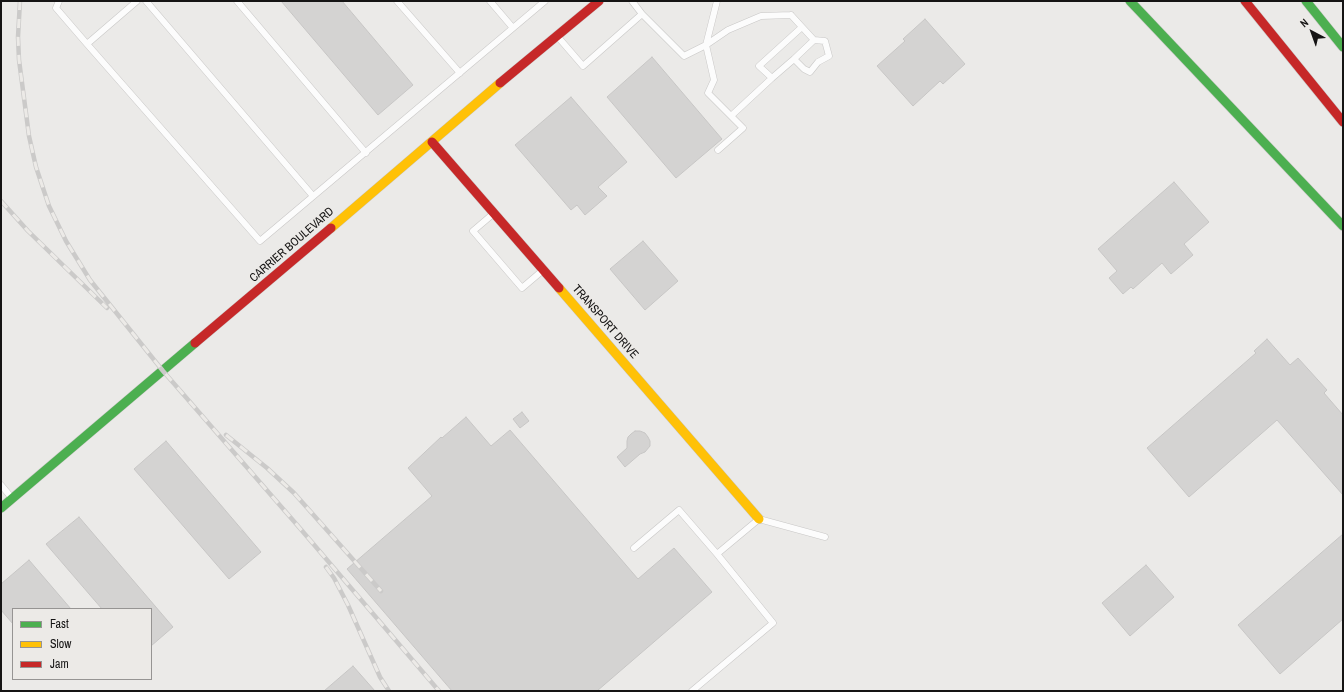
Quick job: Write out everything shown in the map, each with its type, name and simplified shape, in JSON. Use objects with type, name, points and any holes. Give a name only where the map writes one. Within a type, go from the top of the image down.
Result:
[{"type":"main road","name":"CARRIER BOULEVARD","points":[[1,508],[557,35],[600,1]]},
{"type":"main road","points":[[1130,1],[1343,226]]},
{"type":"main road","points":[[1245,1],[1343,122]]},
{"type":"main road","points":[[1306,1],[1343,48]]},
{"type":"main road","name":"TRANSPORT DRIVE","points":[[432,142],[759,518]]},
{"type":"lane","points":[[59,1],[56,8],[86,44],[260,242],[545,1]]},
{"type":"lane","points":[[86,44],[138,1]]},
{"type":"lane","points":[[146,1],[313,196]]},
{"type":"lane","points":[[237,1],[366,153]]},
{"type":"lane","points":[[397,1],[460,73]]},
{"type":"lane","points":[[490,1],[513,28]]},
{"type":"lane","points":[[632,1],[642,14],[684,56],[706,45],[728,30],[761,16],[791,15],[814,40],[825,42],[829,56],[818,62],[810,72],[804,69],[794,59]]},
{"type":"lane","points":[[717,1],[706,45],[714,80],[708,93],[743,128],[718,150]]},
{"type":"lane","points":[[557,35],[583,66],[642,14]]},
{"type":"lane","points":[[772,78],[758,66],[802,27]]},
{"type":"lane","points":[[731,116],[814,40]]},
{"type":"lane","points":[[495,213],[473,232],[522,288],[544,270]]},
{"type":"lane","points":[[1,485],[12,498]]},
{"type":"lane","points":[[634,548],[679,510],[773,623],[692,691]]},
{"type":"lane","points":[[717,554],[759,518],[825,537]]},
{"type":"building","points":[[281,1],[342,1],[413,85],[378,115]]},
{"type":"building","points":[[925,19],[965,64],[943,84],[940,81],[913,106],[877,66],[905,41],[903,39]]},
{"type":"building","points":[[652,57],[722,139],[676,178],[607,97]]},
{"type":"building","points":[[571,97],[627,162],[598,187],[607,196],[585,215],[577,205],[571,210],[515,145]]},
{"type":"building","points":[[1174,182],[1209,222],[1184,244],[1193,255],[1171,274],[1162,263],[1133,289],[1131,287],[1123,294],[1109,278],[1117,271],[1098,249]]},
{"type":"building","points":[[643,241],[678,281],[645,310],[610,269]]},
{"type":"building","points":[[1267,339],[1290,365],[1298,358],[1327,390],[1324,393],[1343,415],[1343,495],[1277,420],[1189,497],[1147,448],[1256,353],[1254,351]]},
{"type":"building","points":[[522,412],[529,421],[520,428],[513,419]]},
{"type":"building","points":[[466,417],[491,446],[510,430],[638,579],[674,548],[712,592],[597,691],[452,691],[347,569],[432,496],[408,468],[441,437],[442,438]]},
{"type":"building","points":[[635,431],[645,433],[650,441],[650,446],[645,452],[640,454],[625,467],[617,457],[627,448],[628,437]]},
{"type":"building","points":[[166,441],[261,552],[229,579],[134,469]]},
{"type":"building","points":[[79,517],[173,627],[152,645],[152,608],[101,608],[46,544]]},
{"type":"building","points":[[1343,534],[1343,619],[1280,674],[1238,625]]},
{"type":"building","points":[[29,560],[70,608],[12,608],[12,623],[1,610],[1,584]]},
{"type":"building","points":[[1146,565],[1174,597],[1130,636],[1102,603]]},
{"type":"building","points":[[353,666],[375,691],[324,691]]},
{"type":"railway","points":[[20,1],[18,37],[19,60],[29,136],[36,167],[49,206],[66,241],[90,280],[163,371],[439,691]]},
{"type":"railway","points":[[1,201],[28,231],[107,308]]},
{"type":"railway","points":[[226,435],[267,468],[294,493],[381,591]]},
{"type":"railway","points":[[326,567],[334,578],[348,605],[380,677],[389,691]]},
{"type":"traffic: fast","points":[[1130,1],[1343,226]]},
{"type":"traffic: fast","points":[[1306,1],[1343,47]]},
{"type":"traffic: fast","points":[[1,508],[195,343]]},
{"type":"traffic: slow","points":[[331,228],[500,83]]},
{"type":"traffic: slow","points":[[559,288],[759,519]]},
{"type":"traffic: jam","points":[[500,83],[599,1]]},
{"type":"traffic: jam","points":[[1245,1],[1343,122]]},
{"type":"traffic: jam","points":[[432,142],[559,288]]},
{"type":"traffic: jam","points":[[195,343],[331,228]]}]
